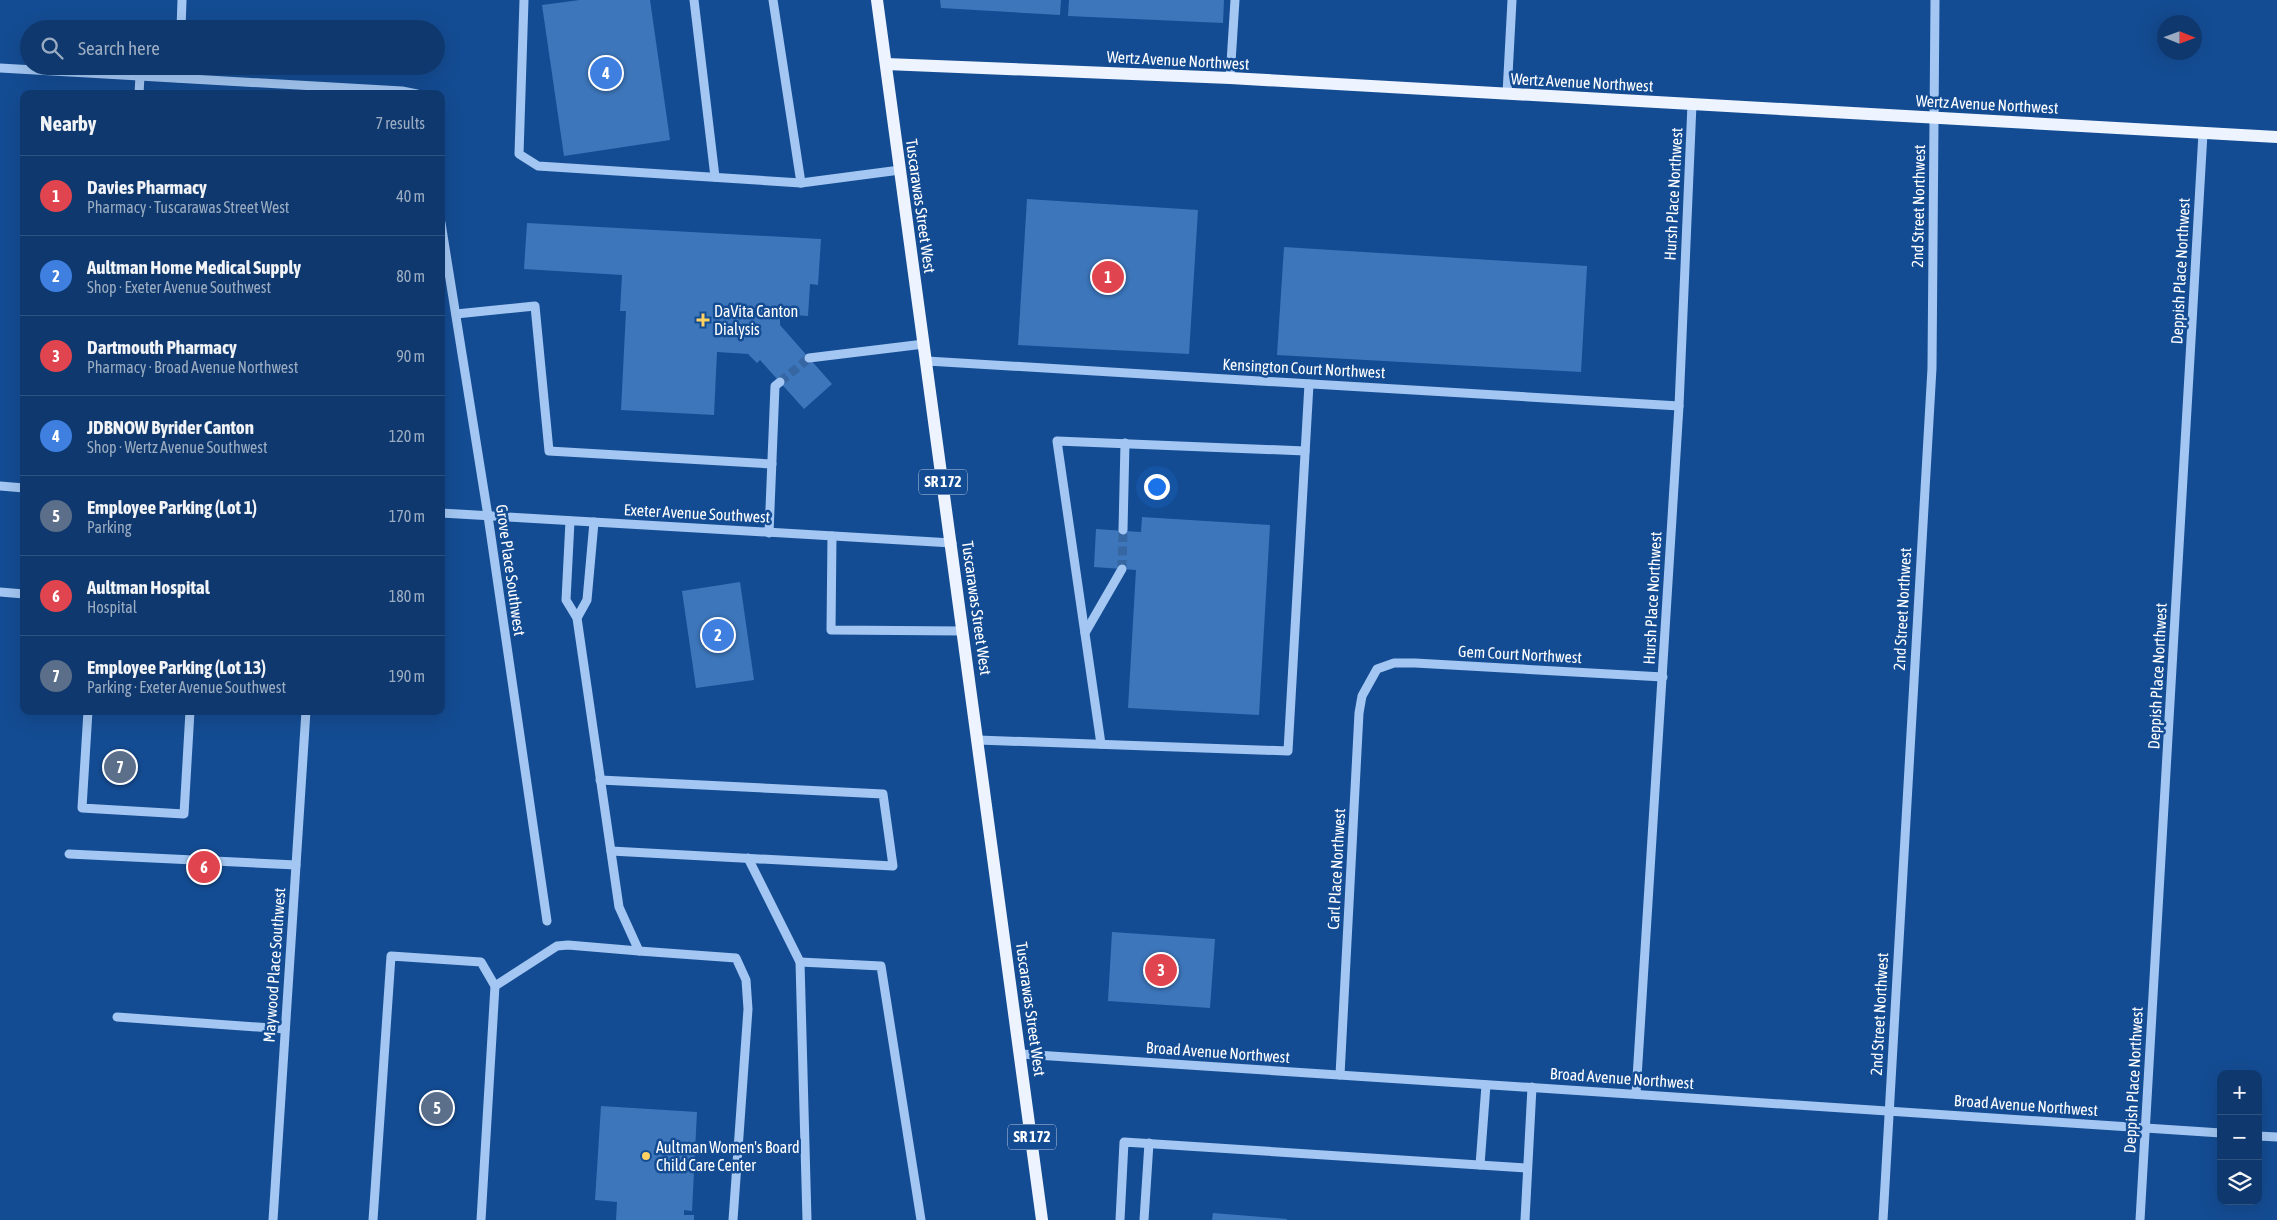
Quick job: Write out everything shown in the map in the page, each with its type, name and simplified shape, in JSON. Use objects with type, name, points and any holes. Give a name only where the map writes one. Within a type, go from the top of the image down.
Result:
[{"type":"main road","name":"Tuscarawas Street West","points":[[877,0],[1042,1220]]},
{"type":"main road","name":"Wertz Avenue Northwest","points":[[886,64],[1230,78],[2277,137]]},
{"type":"street","points":[[181,20],[182,0]]},
{"type":"street","points":[[524,0],[519,154],[538,166],[801,182],[900,170]]},
{"type":"street","points":[[694,0],[715,177]]},
{"type":"street","points":[[773,0],[801,182]]},
{"type":"street","points":[[1230,78],[1235,0]]},
{"type":"street","points":[[1507,94],[1512,0]]},
{"type":"street","name":"2nd Street Northwest","points":[[1883,1220],[1932,368],[1935,0]]},
{"type":"street","points":[[0,68],[20,69]]},
{"type":"street","points":[[122,75],[316,90]]},
{"type":"street","points":[[139,90],[140,76]]},
{"type":"street","name":"Hursh Place Northwest","points":[[1636,1094],[1679,406],[1692,104]]},
{"type":"street","name":"Deppish Place Northwest","points":[[2140,1220],[2203,133]]},
{"type":"street","name":"Grove Place Southwest","points":[[445,247],[488,516],[547,921]]},
{"type":"street","points":[[456,314],[535,306],[548,451],[772,464]]},
{"type":"street","points":[[809,358],[924,344]]},
{"type":"street","name":"Kensington Court Northwest","points":[[927,361],[1679,406]]},
{"type":"street","points":[[768,533],[776,386],[780,382]]},
{"type":"street","points":[[978,740],[1288,751],[1309,384]]},
{"type":"street","points":[[1101,744],[1057,441],[1305,451]]},
{"type":"street","points":[[1123,530],[1125,443]]},
{"type":"street","points":[[0,486],[20,488]]},
{"type":"street","name":"Exeter Avenue Southwest","points":[[445,513],[952,544]]},
{"type":"street","points":[[570,521],[566,600],[577,618],[619,908],[639,950]]},
{"type":"street","points":[[577,618],[587,600],[594,522]]},
{"type":"street","points":[[832,536],[831,630],[963,631]]},
{"type":"street","points":[[1085,633],[1122,569]]},
{"type":"street","points":[[0,592],[20,594]]},
{"type":"street","name":"Gem Court Northwest","points":[[1376,669],[1394,663],[1415,663],[1663,677]]},
{"type":"street","name":"Carl Place Northwest","points":[[1340,1076],[1359,713],[1362,696],[1376,669]]},
{"type":"street","points":[[88,715],[82,808],[184,814],[190,715]]},
{"type":"street","name":"Maywood Place Southwest","points":[[274,1220],[284,1030],[306,715]]},
{"type":"street","points":[[600,780],[883,794],[893,866],[611,851]]},
{"type":"street","points":[[69,854],[296,865]]},
{"type":"street","points":[[748,858],[800,962],[807,1220]]},
{"type":"street","points":[[495,986],[557,946],[568,945],[736,958],[746,980],[748,1010],[733,1220]]},
{"type":"street","points":[[373,1220],[392,956],[482,962],[495,986],[481,1220]]},
{"type":"street","points":[[800,962],[881,966],[922,1220]]},
{"type":"street","points":[[117,1018],[284,1030]]},
{"type":"street","name":"Broad Avenue Northwest","points":[[1021,1054],[2217,1133]]},
{"type":"street","points":[[1480,1165],[1486,1085]]},
{"type":"street","points":[[1525,1220],[1532,1087]]},
{"type":"street","points":[[2262,1136],[2277,1137]]},
{"type":"street","points":[[1120,1220],[1124,1142],[1527,1168]]},
{"type":"street","points":[[1144,1220],[1149,1143]]},
{"type":"building","points":[[580,0],[650,0],[670,140],[564,156],[542,5]]},
{"type":"building","points":[[940,0],[1061,0],[1060,15],[941,8]]},
{"type":"building","points":[[1069,0],[1224,0],[1223,23],[1068,16]]},
{"type":"building","points":[[1027,199],[1198,210],[1189,354],[1018,345]]},
{"type":"building","name":"DaVita Canton Dialysis","points":[[527,223],[821,239],[818,285],[810,284],[808,316],[780,314],[780,325],[832,384],[804,409],[760,360],[757,363],[748,354],[717,352],[714,415],[621,410],[626,311],[620,311],[622,275],[524,269]]},
{"type":"building","points":[[1284,247],[1587,266],[1581,372],[1277,355]]},
{"type":"building","points":[[1142,517],[1270,525],[1259,715],[1128,708],[1136,570],[1094,567],[1096,529],[1141,532]]},
{"type":"building","points":[[740,582],[754,680],[696,688],[682,591]]},
{"type":"building","points":[[1112,932],[1215,939],[1210,1008],[1108,1001]]},
{"type":"building","name":"Aultman Women's Board Child Care Center","points":[[601,1106],[697,1112],[692,1211],[684,1210],[684,1215],[694,1215],[694,1220],[616,1220],[617,1202],[595,1200]]},
{"type":"building","points":[[1213,1213],[1287,1219],[1287,1220],[1212,1220]]},
{"type":"tunnel","points":[[780,382],[809,358]]},
{"type":"tunnel","points":[[1122,569],[1123,530]]},
{"type":"place","name":"JDBNOW Byrider Canton","points":[[606,73]]},
{"type":"place","name":"Davies Pharmacy","points":[[1108,277]]},
{"type":"place","name":"DaVita Canton Dialysis","points":[[703,320]]},
{"type":"place","name":"Aultman Home Medical Supply","points":[[718,635]]},
{"type":"place","name":"Employee Parking (Lot 13)","points":[[120,767]]},
{"type":"place","name":"Aultman Hospital","points":[[204,867]]},
{"type":"place","name":"Dartmouth Pharmacy","points":[[1161,970]]},
{"type":"place","name":"Employee Parking (Lot 1)","points":[[437,1108]]},
{"type":"place","name":"Aultman Women's Board Child Care Center","points":[[646,1156]]}]
